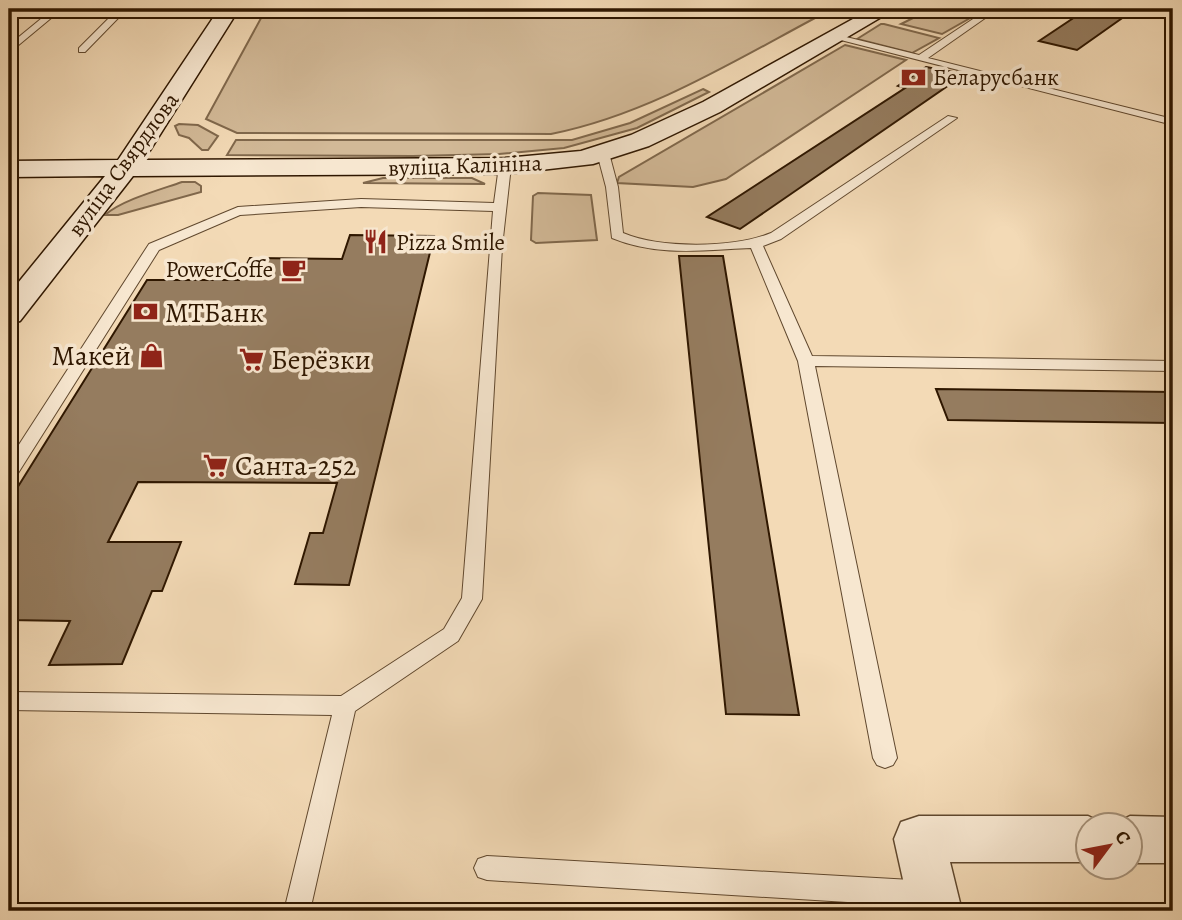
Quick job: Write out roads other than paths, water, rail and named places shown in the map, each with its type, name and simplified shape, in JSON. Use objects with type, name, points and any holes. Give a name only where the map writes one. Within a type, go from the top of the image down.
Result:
[{"type":"main road","name":"вуліца Свярдлова","points":[[9,314],[125,169],[229,9]]},
{"type":"main road","name":"вуліца Калініна","points":[[16,169],[505,166],[539,164],[603,153],[638,141],[691,116],[885,9]]},
{"type":"main road","points":[[16,169],[110,142],[157,122],[167,137],[217,169]]},
{"type":"main road","points":[[16,169],[58,179],[79,196],[83,220],[126,194],[217,169]]},
{"type":"street","points":[[934,903],[919,839],[1074,839]]},
{"type":"street","points":[[1144,839],[1173,840]]},
{"type":"lane","points":[[9,50],[58,9]]},
{"type":"lane","points":[[82,50],[123,9]]},
{"type":"lane","points":[[921,58],[994,9]]},
{"type":"lane","points":[[834,37],[1173,122]]},
{"type":"lane","points":[[603,153],[612,187],[617,235],[630,242],[652,246],[755,243],[776,236],[952,118]]},
{"type":"lane","points":[[9,701],[345,706],[452,635],[472,599],[499,207],[505,166]]},
{"type":"lane","points":[[9,474],[154,247],[238,211],[361,203],[499,207]]},
{"type":"lane","points":[[755,243],[806,361],[885,758]]},
{"type":"lane","points":[[806,361],[1173,366]]},
{"type":"lane","points":[[297,911],[345,706]]},
{"type":"lane","points":[[487,868],[934,903]]},
{"type":"place","name":"Беларусбанк","points":[[913,77]]},
{"type":"place","name":"Pizza Smile","points":[[376,242]]},
{"type":"place","name":"PowerCoffe","points":[[293,269]]},
{"type":"place","name":"МТБанк","points":[[145,312]]},
{"type":"place","name":"Макей","points":[[151,355]]},
{"type":"place","name":"Берёзки","points":[[251,359]]},
{"type":"place","name":"Санта-252","points":[[215,465]]}]
